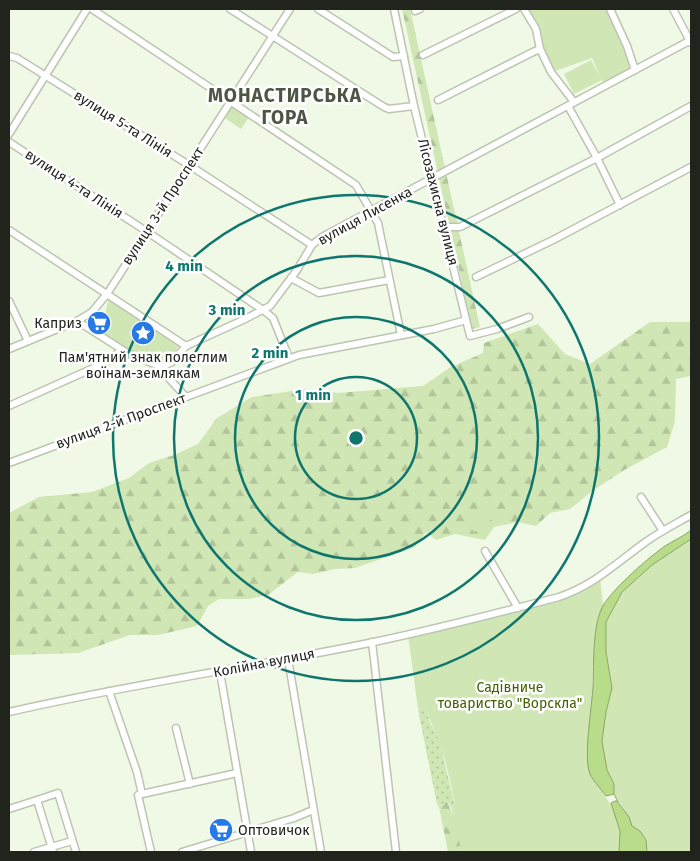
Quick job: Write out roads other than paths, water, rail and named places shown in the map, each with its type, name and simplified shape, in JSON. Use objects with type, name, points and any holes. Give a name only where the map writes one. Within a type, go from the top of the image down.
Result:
[{"type":"street","points":[[9,134],[87,9]]},
{"type":"street","points":[[92,9],[356,185],[378,223],[401,335]]},
{"type":"street","points":[[230,9],[271,37],[384,107],[389,109],[414,106]]},
{"type":"street","name":"вулиця 3-й Проспект","points":[[77,321],[92,312],[107,294],[290,9]]},
{"type":"street","points":[[318,9],[393,57],[404,56]]},
{"type":"street","name":"Лісозахисна вулиця","points":[[394,9],[414,106],[470,336],[497,330],[529,317]]},
{"type":"street","points":[[423,55],[516,9]]},
{"type":"street","points":[[524,9],[536,30],[540,50],[571,104],[620,206]]},
{"type":"street","points":[[610,9],[627,46],[635,70]]},
{"type":"street","points":[[673,9],[691,41]]},
{"type":"street","name":"вулиця Лисенка","points":[[162,367],[172,362],[186,346],[270,306],[291,278],[312,244],[322,237],[691,41]]},
{"type":"street","points":[[438,100],[540,50]]},
{"type":"street","name":"вулиця 5-та Лінія","points":[[9,56],[17,58],[312,244]]},
{"type":"street","points":[[444,227],[460,227],[597,158],[691,106]]},
{"type":"street","name":"вулиця 4-та Лінія","points":[[9,142],[263,310],[273,318],[290,358]]},
{"type":"street","points":[[476,277],[620,206],[691,167]]},
{"type":"street","points":[[9,230],[186,346]]},
{"type":"street","points":[[291,278],[319,293],[390,280]]},
{"type":"street","points":[[9,301],[28,341]]},
{"type":"street","name":"вулиця 2-й Проспект","points":[[9,463],[290,358],[332,347],[434,329],[466,320]]},
{"type":"street","points":[[9,349],[77,321],[121,350],[162,367],[164,373],[186,397]]},
{"type":"street","points":[[9,406],[100,365],[111,359],[121,350]]},
{"type":"street","points":[[641,497],[663,531]]},
{"type":"street","name":"Колійна вулиця","points":[[9,712],[80,696],[220,672],[372,642],[518,608],[570,593],[600,578],[648,540],[691,515]]},
{"type":"street","points":[[485,551],[518,608]]},
{"type":"street","points":[[372,642],[396,852]]},
{"type":"street","points":[[288,659],[320,852]]},
{"type":"street","points":[[220,672],[252,852]]},
{"type":"street","points":[[109,691],[142,794]]},
{"type":"street","points":[[176,728],[190,784]]},
{"type":"street","points":[[151,852],[138,796],[237,773]]},
{"type":"street","points":[[9,809],[58,793],[76,852]]},
{"type":"street","points":[[37,800],[52,849]]},
{"type":"street","points":[[182,852],[294,818],[313,810]]},
{"type":"street","points":[[34,852],[52,849],[72,841]]},
{"type":"waterway","points":[[614,794],[618,802]]},
{"type":"place","name":"Каприз","points":[[99,323]]},
{"type":"place","name":"Пам'ятний знак полеглим воїнам-землякам","points":[[143,333]]},
{"type":"place","name":"Оптовичок","points":[[221,830]]},
{"type":"district","name":"МОНАСТИРСЬКА ГОРА","points":[[285,106]]},
{"type":"park label","name":"Садівниче товариство \"Ворскла\"","points":[[510,696]]}]
